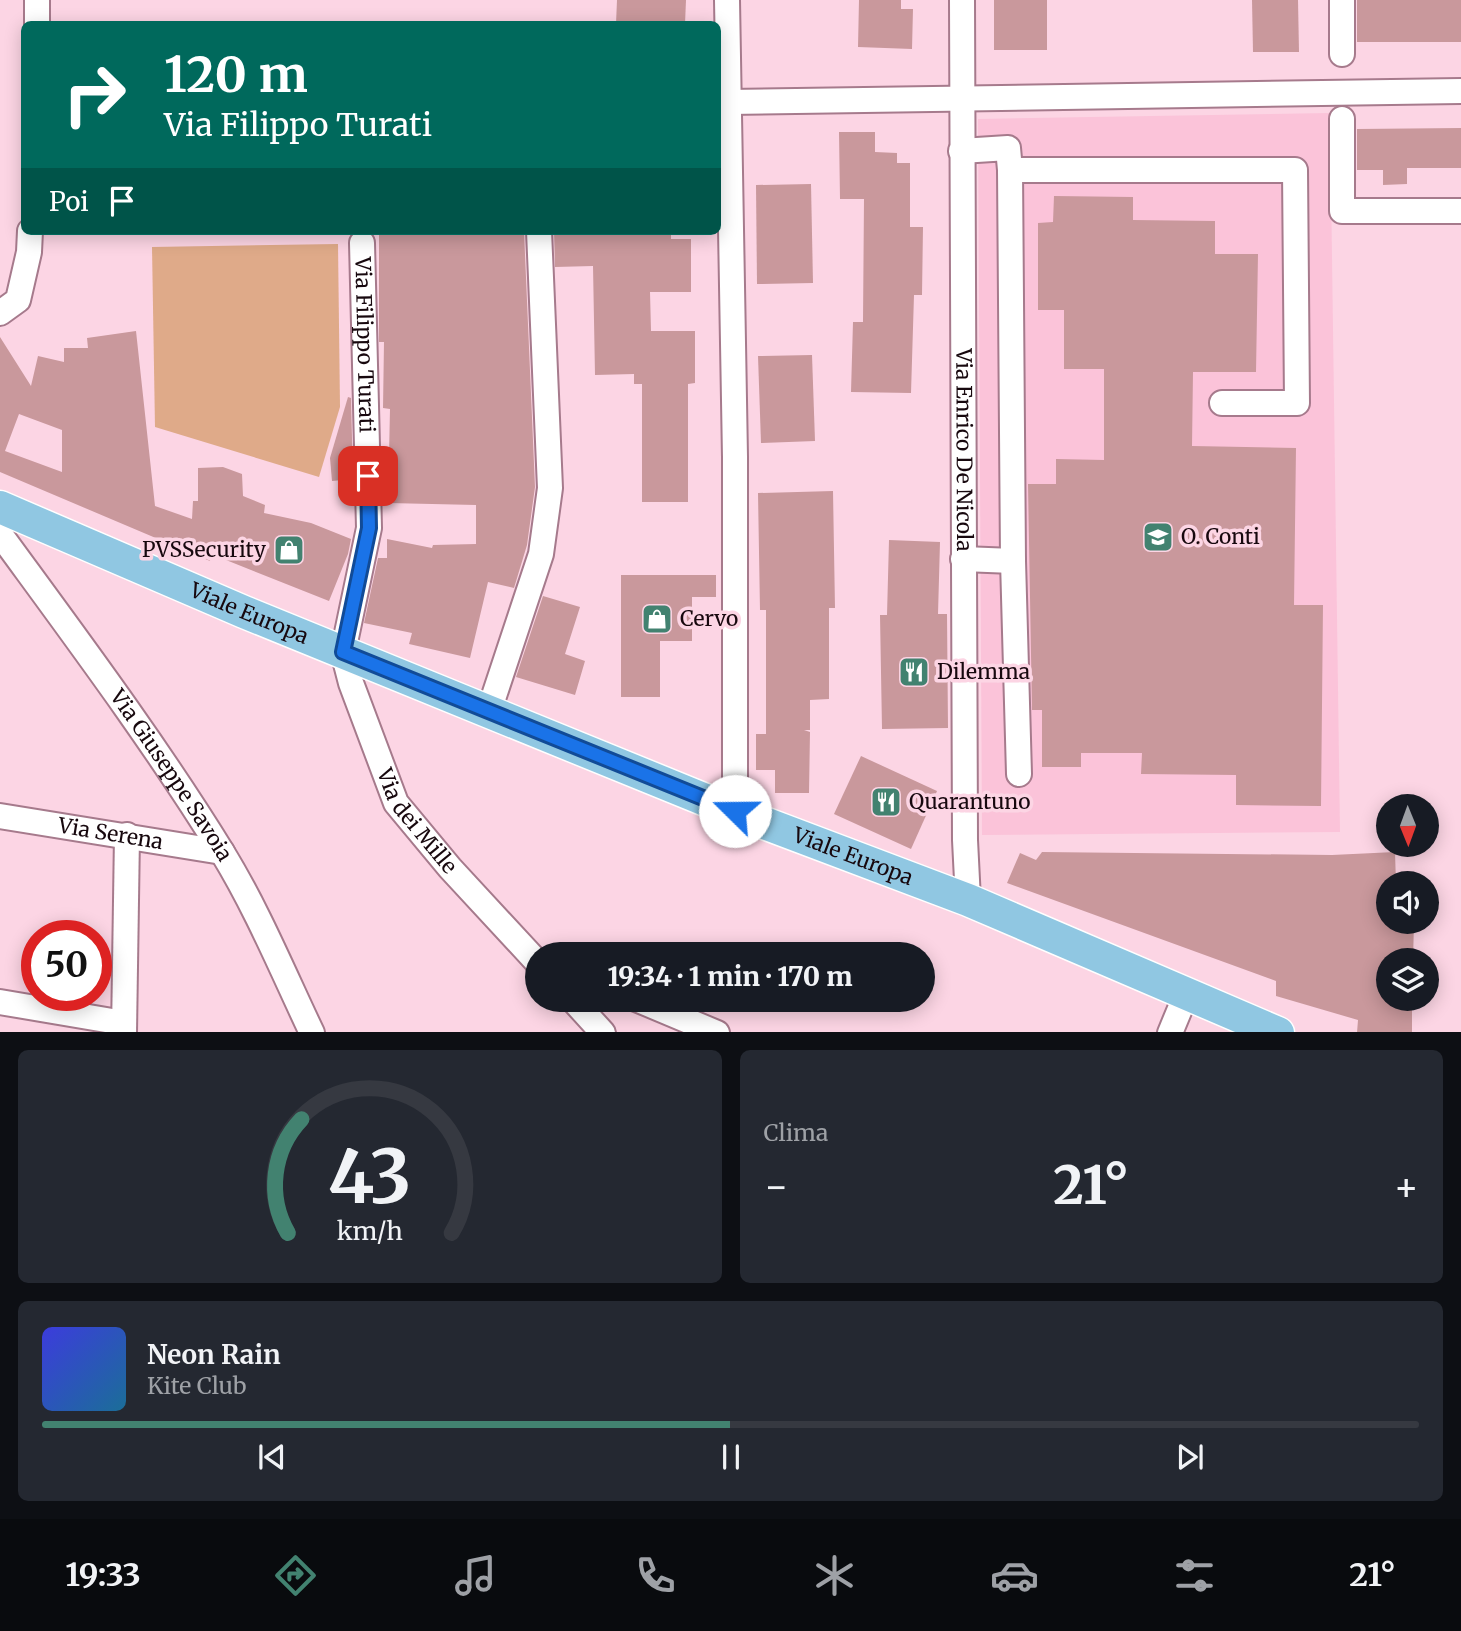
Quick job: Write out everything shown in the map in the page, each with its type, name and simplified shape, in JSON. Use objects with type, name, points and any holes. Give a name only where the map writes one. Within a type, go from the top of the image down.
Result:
[{"type":"main road","name":"Viale Europa","points":[[0,507],[489,712],[735,811],[968,900],[1277,1032]]},
{"type":"street","points":[[37,0],[37,21]]},
{"type":"street","points":[[727,0],[735,457],[735,811]]},
{"type":"street","name":"Via Enrico De Nicola","points":[[962,0],[963,559],[965,840],[968,900]]},
{"type":"street","points":[[1342,0],[1342,54]]},
{"type":"street","points":[[728,102],[1461,92]]},
{"type":"street","points":[[1342,119],[1342,211],[1461,211]]},
{"type":"street","points":[[961,151],[1008,148],[1013,561],[1019,774]]},
{"type":"street","points":[[1010,170],[1295,170],[1297,403],[1222,403]]},
{"type":"street","points":[[0,313],[18,300],[30,252],[30,235]]},
{"type":"street","points":[[489,712],[541,554],[550,488],[539,235]]},
{"type":"street","name":"Via Filippo Turati","points":[[343,652],[369,528],[362,243]]},
{"type":"street","name":"Via Giuseppe Savoia","points":[[0,534],[160,756],[222,852],[242,887],[312,1032]]},
{"type":"street","points":[[963,559],[1013,561]]},
{"type":"street","name":"Via dei Mille","points":[[343,652],[396,803],[450,868],[525,947]]},
{"type":"street","name":"Via Serena","points":[[0,816],[222,852]]},
{"type":"street","points":[[0,1002],[124,1028],[127,835]]},
{"type":"street","points":[[1170,1032],[1187,992]]},
{"type":"street","points":[[584,1012],[603,1032]]},
{"type":"street","points":[[668,1012],[717,1032]]},
{"type":"shaded area","name":"O. Conti","points":[[1330,113],[1340,832],[982,835],[978,119]]},
{"type":"shaded area","points":[[338,244],[340,407],[319,477],[155,427],[152,247]]},
{"type":"building","points":[[617,0],[686,0],[685,21],[616,21]]},
{"type":"building","points":[[859,0],[901,0],[901,9],[913,9],[912,49],[858,47]]},
{"type":"building","points":[[994,0],[1047,0],[1047,50],[994,50]]},
{"type":"building","points":[[1252,0],[1298,0],[1299,52],[1253,52]]},
{"type":"building","points":[[1357,0],[1461,0],[1461,42],[1357,42]]},
{"type":"building","points":[[1461,128],[1461,168],[1407,168],[1407,184],[1383,185],[1383,170],[1357,170],[1357,129]]},
{"type":"building","points":[[839,132],[875,132],[875,152],[897,153],[897,163],[910,163],[910,227],[923,227],[922,295],[914,295],[911,393],[851,392],[853,322],[863,322],[864,199],[840,199]]},
{"type":"building","points":[[811,184],[813,283],[757,284],[756,185]]},
{"type":"building","points":[[1054,196],[1133,197],[1133,220],[1215,221],[1215,254],[1258,254],[1256,372],[1193,372],[1192,446],[1296,448],[1294,605],[1323,605],[1321,806],[1236,805],[1236,775],[1141,774],[1142,753],[1081,753],[1081,767],[1042,767],[1042,710],[1032,710],[1028,484],[1056,484],[1056,459],[1104,460],[1104,369],[1064,369],[1064,310],[1038,310],[1038,223],[1053,222]]},
{"type":"building","points":[[379,235],[524,235],[535,487],[527,545],[514,588],[488,582],[470,658],[409,644],[412,633],[364,623],[378,558],[387,558],[387,539],[432,548],[433,545],[476,544],[476,505],[388,503],[390,409],[383,408],[384,342],[379,342]]},
{"type":"building","points":[[554,235],[671,235],[671,239],[691,239],[691,292],[650,292],[651,331],[695,331],[695,383],[688,384],[688,502],[642,502],[642,384],[634,384],[634,374],[595,375],[593,266],[555,267]]},
{"type":"building","points":[[136,331],[155,506],[192,519],[193,501],[198,501],[198,468],[223,467],[242,474],[243,496],[265,505],[264,513],[311,523],[351,539],[348,554],[329,601],[211,554],[210,561],[0,472],[0,337],[31,386],[38,356],[64,362],[64,348],[88,348],[87,338]],"holes":[[[19,414],[62,430],[62,472],[5,451]]]},
{"type":"building","points":[[812,355],[815,441],[761,443],[758,356]]},
{"type":"building","points":[[348,397],[351,398],[353,479],[332,481],[330,458]]},
{"type":"building","points":[[833,491],[835,608],[829,608],[829,699],[810,700],[810,730],[804,730],[810,732],[809,793],[775,793],[775,770],[756,770],[756,734],[766,734],[766,610],[760,610],[758,493]]},
{"type":"building","name":"Dilemma","points":[[889,540],[940,542],[938,614],[947,614],[948,728],[882,729],[880,615],[887,615]]},
{"type":"building","name":"Cervo","points":[[621,575],[716,575],[716,597],[692,597],[692,641],[660,641],[660,697],[621,697]]},
{"type":"building","points":[[543,596],[580,607],[565,654],[585,661],[575,695],[516,677]]},
{"type":"building","name":"Quarantuno","points":[[861,756],[937,791],[911,849],[834,814]]},
{"type":"building","points":[[1042,852],[1332,855],[1376,853],[1376,858],[1395,858],[1396,871],[1376,871],[1376,934],[1414,934],[1413,948],[1376,948],[1376,1011],[1412,1011],[1412,1032],[1357,1032],[1358,1020],[1276,996],[1276,981],[1007,883],[1020,853],[1036,860]]},
{"type":"place","name":"O. Conti","points":[[1158,537]]},
{"type":"place","name":"PVSSecurity","points":[[289,550]]},
{"type":"place","name":"Cervo","points":[[657,619]]},
{"type":"place","name":"Dilemma","points":[[914,672]]},
{"type":"place","name":"Quarantuno","points":[[886,802]]},
{"type":"route","points":[[368,476],[369,528],[343,652],[735,811]]}]
